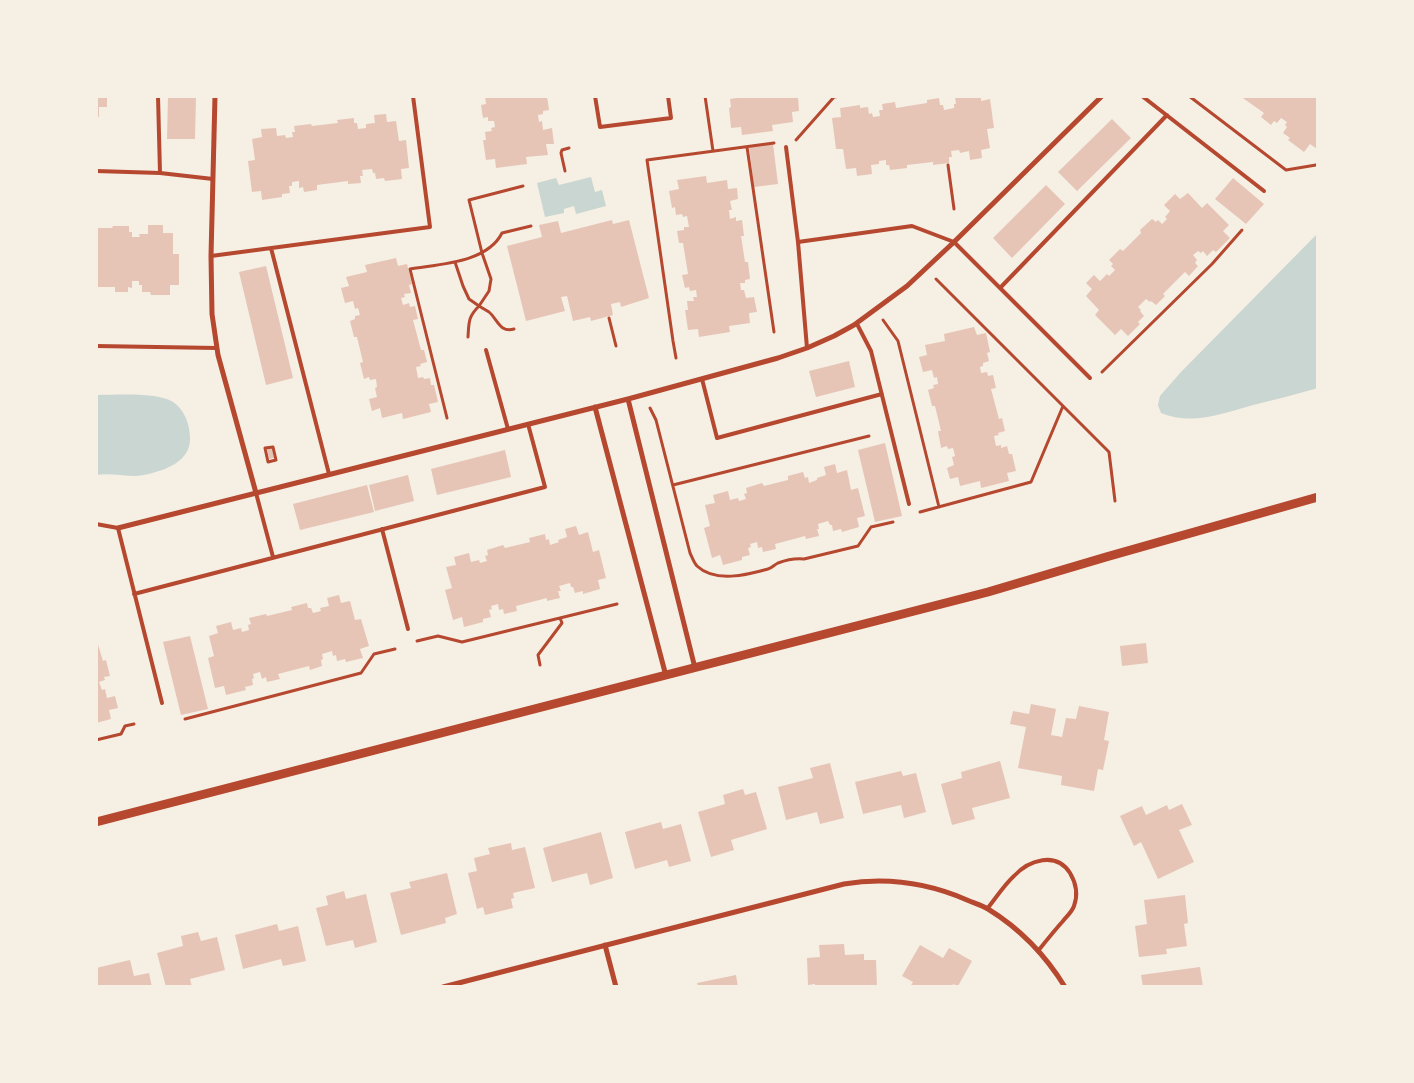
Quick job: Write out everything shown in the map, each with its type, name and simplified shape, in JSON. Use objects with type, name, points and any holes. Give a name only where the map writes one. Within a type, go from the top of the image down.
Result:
[{"type":"street","points":[[215,96],[211,256],[212,309],[217,348],[256,493]]},
{"type":"street","points":[[118,528],[628,399],[808,348],[857,324],[907,286],[1102,96]]},
{"type":"street","points":[[628,399],[695,668]]},
{"type":"street","points":[[595,407],[666,676]]},
{"type":"street","points":[[96,822],[988,592],[1124,551],[1318,497]]},
{"type":"street","points":[[443,987],[835,886],[858,882],[886,881],[920,885],[953,894],[987,909],[1014,927],[1056,972],[1065,987]]},
{"type":"street","points":[[605,945],[616,987]]},
{"type":"lane","points":[[158,96],[160,173]]},
{"type":"lane","points":[[211,256],[430,227],[413,96]]},
{"type":"lane","points":[[595,96],[600,127],[671,118],[668,96]]},
{"type":"lane","points":[[1142,96],[1264,191]]},
{"type":"lane","points":[[1000,288],[1167,115]]},
{"type":"lane","points":[[786,147],[798,242],[808,348]]},
{"type":"lane","points":[[96,171],[160,173],[213,179]]},
{"type":"lane","points":[[798,242],[912,226],[954,242],[1090,378]]},
{"type":"lane","points":[[271,248],[329,474]]},
{"type":"lane","points":[[857,324],[871,351],[909,504]]},
{"type":"lane","points":[[96,346],[217,348]]},
{"type":"lane","points":[[486,350],[508,429]]},
{"type":"lane","points":[[702,379],[717,438],[882,394]]},
{"type":"lane","points":[[134,594],[545,487],[528,424]]},
{"type":"lane","points":[[256,493],[273,558]]},
{"type":"lane","points":[[96,524],[118,528],[162,703]]},
{"type":"lane","points":[[382,529],[408,629]]},
{"type":"lane","points":[[987,909],[1022,869],[1043,860],[1061,862],[1072,877],[1075,887],[1074,908],[1038,951]]},
{"type":"path","points":[[705,96],[713,151]]},
{"type":"path","points":[[796,140],[834,97],[841,96]]},
{"type":"path","points":[[1189,96],[1286,170],[1316,165],[1318,163]]},
{"type":"path","points":[[676,358],[647,160],[778,142]]},
{"type":"path","points":[[747,147],[774,332]]},
{"type":"path","points":[[565,171],[561,153],[562,150],[569,148]]},
{"type":"path","points":[[948,165],[954,209]]},
{"type":"path","points":[[468,337],[471,314],[489,291],[491,278],[482,253],[468,200],[523,186]]},
{"type":"path","points":[[447,418],[410,269],[455,262],[482,253],[498,242],[502,233],[531,226]]},
{"type":"path","points":[[1100,374],[1212,264],[1242,230]]},
{"type":"path","points":[[455,262],[469,299],[490,313],[500,327],[508,330],[514,329]]},
{"type":"path","points":[[934,278],[1108,452],[1115,502]]},
{"type":"path","points":[[609,318],[616,346]]},
{"type":"path","points":[[882,319],[898,341],[939,507]]},
{"type":"path","points":[[918,512],[1031,482],[1063,406]]},
{"type":"path","points":[[649,407],[656,420],[690,553],[696,566],[708,573],[735,577],[798,558],[804,559],[858,546],[872,527],[893,522]]},
{"type":"path","points":[[673,485],[870,436]]},
{"type":"path","points":[[273,446],[276,460],[268,462],[265,448],[273,446]]},
{"type":"path","points":[[417,641],[438,636],[462,642],[617,604]]},
{"type":"path","points":[[540,665],[538,655],[562,623],[560,618]]},
{"type":"path","points":[[185,719],[361,673],[374,654],[395,649]]},
{"type":"path","points":[[96,740],[121,734],[125,726],[134,724]]},
{"type":"shaded area","points":[[591,177],[595,192],[602,190],[606,206],[576,214],[574,206],[564,209],[564,213],[545,217],[537,183],[556,178],[559,185]]},
{"type":"shaded area","points":[[1318,233],[1318,388],[1208,417],[1184,418],[1161,413],[1158,405],[1160,396],[1181,372]]},
{"type":"shaded area","points":[[96,395],[147,395],[173,402],[181,409],[188,423],[190,444],[186,454],[170,467],[146,475],[96,475]]},
{"type":"building","points":[[96,96],[107,96],[107,107],[99,107],[99,117],[96,117]]},
{"type":"building","points":[[168,96],[196,96],[195,139],[167,139]]},
{"type":"building","points":[[485,96],[547,96],[549,110],[543,111],[543,114],[538,115],[539,122],[542,121],[543,130],[552,128],[554,144],[546,144],[548,155],[526,157],[527,164],[496,168],[495,159],[486,160],[483,140],[486,140],[485,132],[492,131],[491,128],[495,127],[494,121],[488,121],[488,117],[483,118],[481,105],[486,104]]},
{"type":"building","points":[[737,96],[798,96],[799,111],[792,112],[793,122],[772,125],[773,131],[742,135],[741,127],[731,128],[730,99],[737,98]]},
{"type":"building","points":[[981,96],[981,101],[990,99],[994,128],[987,129],[990,148],[981,150],[982,158],[970,160],[969,151],[960,153],[959,150],[951,151],[952,157],[949,157],[949,163],[933,165],[933,162],[907,165],[907,168],[890,170],[889,165],[886,165],[886,160],[879,161],[879,164],[871,165],[872,174],[857,176],[856,168],[846,169],[843,149],[836,149],[832,118],[841,117],[840,108],[860,105],[860,108],[868,107],[869,114],[872,113],[873,117],[880,116],[879,110],[883,110],[882,104],[895,102],[896,108],[927,103],[927,100],[939,98],[940,105],[943,105],[944,110],[954,108],[954,104],[956,104],[955,97]]},
{"type":"building","points":[[1240,96],[1318,96],[1318,148],[1310,144],[1304,152],[1288,140],[1290,138],[1283,133],[1287,127],[1285,125],[1287,122],[1281,118],[1277,123],[1274,121],[1271,125],[1261,117],[1264,113]]},
{"type":"building","points":[[386,114],[387,122],[396,121],[399,141],[406,140],[409,168],[401,169],[402,179],[385,181],[384,178],[376,179],[372,169],[362,170],[363,176],[360,176],[361,183],[348,184],[348,181],[317,185],[317,190],[304,192],[303,187],[299,188],[299,181],[292,182],[292,186],[289,186],[290,193],[282,194],[282,197],[262,200],[261,191],[252,192],[248,161],[255,160],[252,139],[262,137],[261,129],[276,128],[277,136],[285,135],[286,138],[293,137],[292,132],[295,132],[294,126],[338,123],[337,120],[354,118],[354,123],[357,123],[358,129],[366,128],[366,124],[375,123],[374,115]]},
{"type":"building","points":[[1112,119],[1131,138],[1077,191],[1058,172]]},
{"type":"building","points":[[773,144],[778,184],[754,187],[749,147]]},
{"type":"building","points":[[706,176],[707,183],[727,180],[728,189],[737,188],[738,199],[730,201],[732,210],[729,210],[730,219],[736,217],[736,221],[742,220],[744,236],[741,236],[745,262],[748,262],[750,279],[745,280],[745,283],[740,283],[741,290],[744,290],[746,298],[754,297],[757,312],[749,313],[750,323],[729,326],[730,332],[699,337],[698,329],[688,330],[685,310],[688,310],[687,301],[694,301],[693,297],[697,297],[696,290],[690,291],[689,287],[685,288],[682,275],[688,274],[683,243],[679,243],[677,231],[684,230],[684,227],[689,227],[687,216],[683,217],[682,214],[676,215],[675,207],[672,208],[669,191],[679,189],[677,180]]},
{"type":"building","points":[[1233,178],[1264,204],[1246,224],[1215,199]]},
{"type":"building","points":[[1046,185],[1065,204],[1012,258],[993,238]]},
{"type":"building","points":[[1188,193],[1202,208],[1207,203],[1229,225],[1223,231],[1230,238],[1216,252],[1213,250],[1207,256],[1203,251],[1201,253],[1198,251],[1193,255],[1197,260],[1195,263],[1198,266],[1189,276],[1185,272],[1163,294],[1165,296],[1156,305],[1146,299],[1138,307],[1144,316],[1138,322],[1140,324],[1128,336],[1121,329],[1115,335],[1095,315],[1099,310],[1086,296],[1092,289],[1086,283],[1094,275],[1100,281],[1107,274],[1109,276],[1115,270],[1109,260],[1120,249],[1123,251],[1141,233],[1140,230],[1152,219],[1156,222],[1158,220],[1162,224],[1167,219],[1165,217],[1170,211],[1164,205],[1175,194],[1180,199]]},
{"type":"building","points":[[612,220],[613,224],[629,220],[649,298],[621,307],[620,302],[611,304],[613,315],[591,321],[590,317],[573,321],[567,296],[561,297],[565,311],[526,321],[507,246],[542,237],[539,225],[558,221],[561,233]]},
{"type":"building","points":[[148,225],[163,225],[163,233],[173,233],[173,254],[179,254],[179,285],[170,285],[170,295],[151,295],[150,292],[142,292],[142,285],[139,285],[139,281],[132,281],[132,288],[128,287],[128,292],[115,292],[115,287],[96,287],[96,228],[129,226],[129,232],[132,232],[132,237],[140,237],[139,234],[148,234]]},
{"type":"building","points":[[396,258],[398,266],[407,264],[412,284],[409,285],[411,293],[404,294],[405,297],[401,298],[403,305],[409,303],[410,307],[415,306],[418,319],[413,320],[421,350],[424,350],[427,362],[416,367],[418,378],[430,378],[431,385],[434,385],[438,402],[429,404],[431,412],[403,419],[402,413],[382,418],[380,408],[372,411],[369,399],[377,397],[376,379],[370,380],[369,377],[364,379],[360,363],[363,362],[357,337],[354,337],[350,321],[355,319],[355,316],[360,315],[358,308],[355,309],[353,301],[345,303],[341,288],[349,286],[346,277],[367,272],[365,265]]},
{"type":"building","points":[[266,266],[293,378],[266,385],[239,272]]},
{"type":"building","points":[[974,327],[977,335],[986,333],[990,352],[987,353],[989,361],[983,363],[983,366],[980,367],[981,373],[987,372],[988,376],[993,375],[996,388],[991,389],[999,419],[1002,418],[1005,431],[994,436],[996,446],[1001,445],[1001,448],[1007,446],[1009,454],[1012,454],[1016,471],[1007,473],[1009,481],[981,488],[980,481],[960,486],[958,477],[950,479],[947,468],[954,465],[952,457],[955,456],[953,448],[948,449],[947,446],[941,448],[938,431],[941,431],[935,406],[932,406],[928,390],[934,388],[933,385],[938,384],[937,377],[934,378],[932,370],[923,372],[919,357],[927,355],[925,345],[945,341],[944,334]]},
{"type":"building","points":[[849,361],[855,387],[816,397],[809,371]]},
{"type":"building","points":[[885,443],[902,516],[875,522],[858,450]]},
{"type":"building","points":[[272,448],[274,458],[269,459],[267,449]]},
{"type":"building","points":[[505,450],[511,477],[437,495],[431,469]]},
{"type":"building","points":[[835,464],[837,473],[847,470],[851,490],[858,488],[865,516],[857,518],[859,527],[842,532],[841,529],[833,531],[832,525],[828,521],[818,524],[819,536],[806,539],[805,536],[775,544],[776,549],[763,552],[762,547],[758,548],[757,542],[750,544],[751,547],[748,548],[750,555],[742,557],[742,560],[723,565],[720,555],[712,558],[704,528],[710,526],[705,505],[715,503],[713,495],[728,491],[730,500],[738,498],[739,501],[746,499],[744,494],[747,493],[746,488],[762,483],[764,486],[788,480],[788,476],[803,472],[805,478],[808,477],[809,483],[826,475],[824,467]]},
{"type":"building","points":[[408,475],[414,501],[375,511],[369,485]]},
{"type":"building","points":[[367,485],[374,512],[300,530],[293,504]]},
{"type":"building","points":[[576,526],[579,535],[588,532],[593,552],[599,550],[606,578],[598,580],[600,589],[583,594],[583,591],[575,593],[570,583],[559,586],[561,591],[558,591],[560,598],[547,601],[547,598],[516,606],[517,611],[504,614],[503,609],[499,610],[498,604],[491,606],[492,609],[489,610],[491,617],[483,619],[483,622],[464,627],[462,617],[453,620],[445,590],[452,588],[446,567],[456,565],[454,557],[469,553],[471,562],[479,560],[480,563],[487,561],[485,556],[488,555],[487,550],[503,545],[505,548],[530,542],[529,538],[545,534],[546,540],[549,539],[550,545],[567,537],[565,529]]},
{"type":"building","points":[[339,595],[341,603],[350,601],[355,620],[361,619],[369,646],[360,649],[363,658],[346,662],[345,659],[337,661],[336,655],[333,656],[332,651],[322,654],[322,666],[310,670],[309,666],[278,674],[280,679],[267,682],[266,677],[262,679],[260,672],[253,674],[253,685],[245,687],[246,690],[226,695],[224,686],[215,688],[208,658],[214,656],[209,636],[218,633],[216,626],[231,622],[233,630],[241,628],[242,632],[249,630],[248,625],[251,624],[249,618],[292,610],[291,607],[307,603],[308,608],[311,608],[313,613],[321,611],[320,608],[329,606],[327,598]]},
{"type":"building","points":[[190,636],[208,709],[181,715],[163,642]]},
{"type":"building","points":[[96,638],[103,661],[106,660],[110,676],[104,677],[105,680],[99,682],[102,690],[105,689],[107,698],[115,696],[118,708],[109,710],[111,719],[96,723]]},
{"type":"building","points":[[1146,643],[1148,663],[1122,666],[1120,646]]},
{"type":"building","points":[[1031,704],[1056,709],[1051,735],[1062,737],[1066,718],[1076,719],[1079,706],[1109,712],[1104,740],[1109,741],[1103,770],[1098,769],[1094,791],[1061,785],[1062,776],[1018,768],[1026,727],[1010,724],[1013,711],[1029,714]]},
{"type":"building","points":[[1000,761],[1010,798],[972,808],[975,819],[952,825],[941,784],[962,778],[961,772]]},
{"type":"building","points":[[830,763],[844,818],[820,824],[817,812],[786,820],[778,787],[813,778],[810,768]]},
{"type":"building","points":[[901,771],[903,776],[916,773],[926,812],[904,818],[901,805],[863,814],[855,782]]},
{"type":"building","points":[[743,789],[745,795],[756,792],[767,829],[731,840],[734,850],[711,857],[698,812],[725,804],[723,795]]},
{"type":"building","points":[[1182,804],[1192,825],[1179,830],[1194,862],[1158,879],[1141,842],[1134,846],[1120,816],[1142,806],[1146,815],[1167,805],[1169,810]]},
{"type":"building","points":[[661,822],[663,829],[681,824],[691,861],[669,867],[667,860],[635,869],[625,832]]},
{"type":"building","points":[[601,832],[613,878],[590,885],[587,873],[552,882],[543,848]]},
{"type":"building","points":[[511,843],[512,850],[525,847],[535,888],[513,893],[514,898],[511,899],[513,908],[485,915],[483,907],[477,909],[468,873],[477,871],[474,858],[490,854],[488,848]]},
{"type":"building","points":[[447,873],[457,914],[445,918],[446,923],[401,935],[390,893],[411,888],[409,882]]},
{"type":"building","points":[[344,891],[346,899],[366,894],[377,942],[355,948],[353,940],[326,946],[316,908],[328,905],[326,896]]},
{"type":"building","points":[[1185,895],[1188,923],[1184,924],[1187,946],[1166,949],[1167,954],[1139,957],[1135,926],[1147,924],[1144,900]]},
{"type":"building","points":[[277,924],[279,931],[298,926],[306,961],[283,966],[281,959],[243,969],[235,935]]},
{"type":"building","points":[[198,932],[201,941],[217,937],[225,970],[190,979],[192,987],[166,987],[157,953],[183,946],[181,936]]},
{"type":"building","points":[[844,944],[845,955],[864,954],[864,960],[876,960],[877,987],[815,987],[815,984],[808,985],[807,958],[820,957],[819,945]]},
{"type":"building","points":[[920,945],[943,958],[949,948],[972,961],[958,986],[953,984],[952,987],[910,987],[913,982],[902,976]]},
{"type":"building","points":[[130,960],[134,976],[149,973],[152,987],[96,987],[96,968]]},
{"type":"building","points":[[1200,967],[1203,987],[1143,987],[1141,975]]},
{"type":"building","points":[[736,975],[738,987],[698,987],[697,983]]}]
